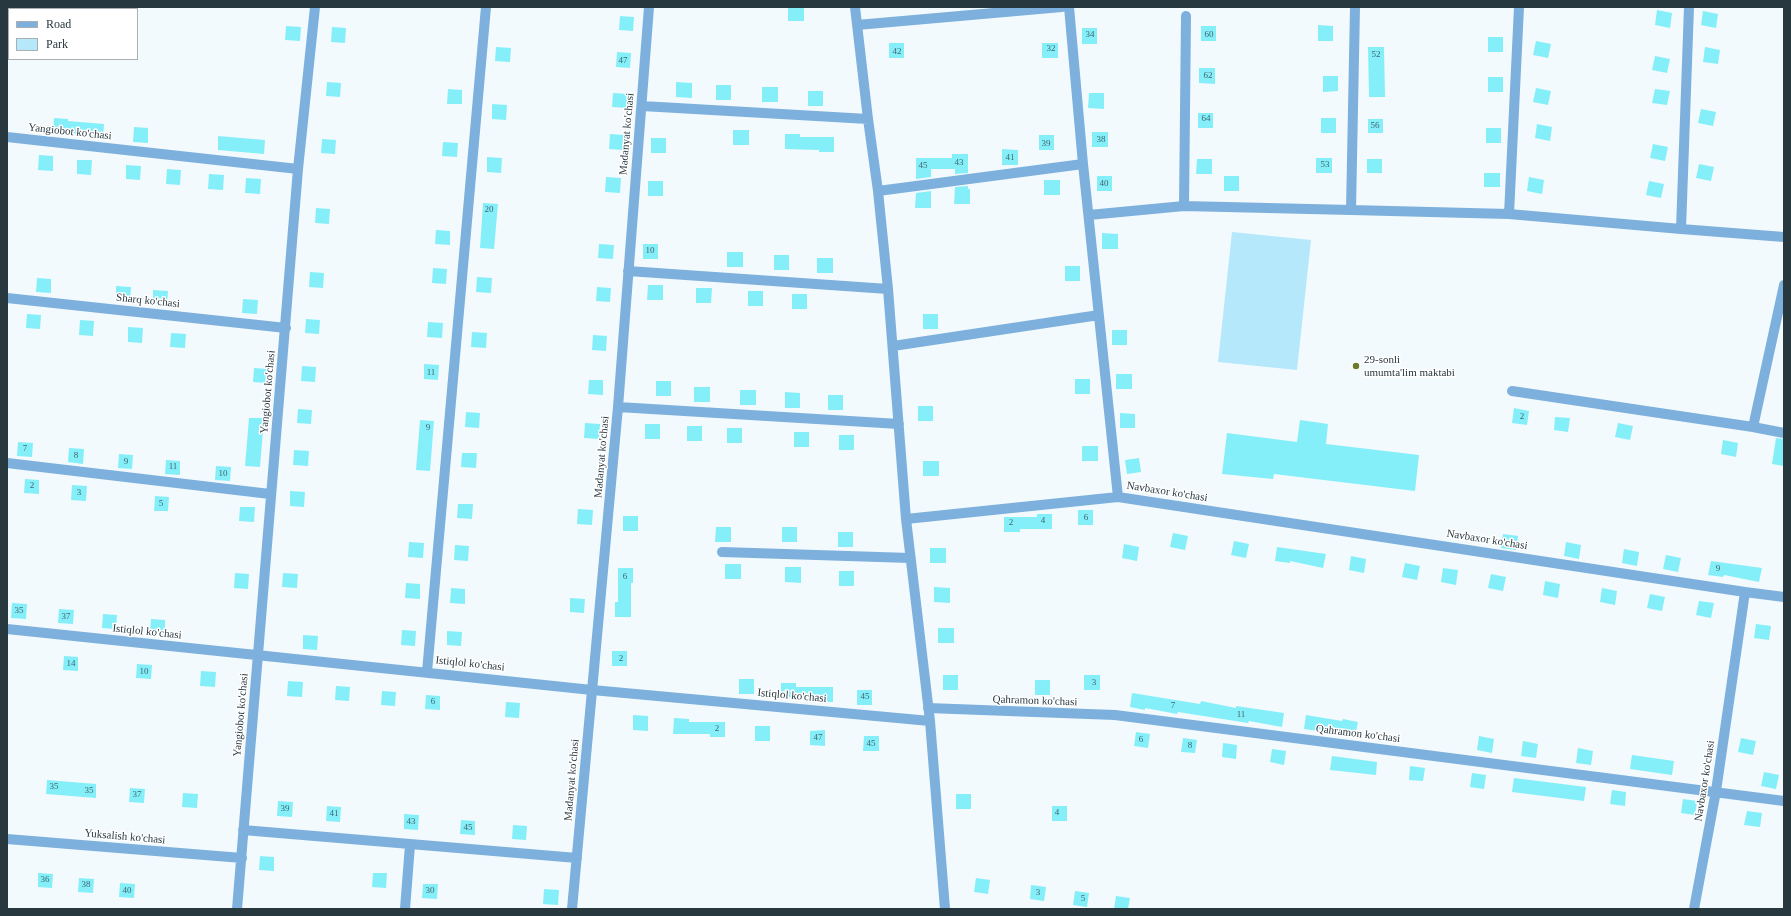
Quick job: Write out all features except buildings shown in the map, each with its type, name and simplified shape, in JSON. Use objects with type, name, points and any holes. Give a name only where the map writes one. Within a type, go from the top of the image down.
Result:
[{"type":"street","points":[[298,169],[315,7]]},
{"type":"street","points":[[427,672],[486,7]]},
{"type":"street","name":"Madanyat ko'chasi","points":[[572,909],[618,407],[649,7]]},
{"type":"street","points":[[855,7],[878,191],[888,288],[906,519],[930,721],[945,909]]},
{"type":"street","points":[[857,25],[1062,7]]},
{"type":"street","points":[[1069,7],[1083,164],[1118,497]]},
{"type":"street","points":[[1351,210],[1355,7]]},
{"type":"street","points":[[1509,214],[1519,7]]},
{"type":"street","points":[[1681,228],[1689,7]]},
{"type":"street","points":[[1184,206],[1186,16]]},
{"type":"street","points":[[642,106],[868,119]]},
{"type":"street","name":"Yangiobot ko'chasi","points":[[7,137],[298,169],[286,328],[270,494],[237,909]]},
{"type":"street","points":[[878,191],[1083,164]]},
{"type":"street","points":[[1089,215],[1184,206],[1509,214],[1784,237]]},
{"type":"street","points":[[628,271],[888,288]]},
{"type":"street","points":[[1753,427],[1784,285]]},
{"type":"street","name":"Sharq ko'chasi","points":[[7,298],[286,328]]},
{"type":"street","points":[[893,346],[1099,315]]},
{"type":"street","points":[[1512,391],[1784,433]]},
{"type":"street","points":[[618,407],[899,424]]},
{"type":"street","points":[[7,463],[270,494]]},
{"type":"street","name":"Navbaxor ko'chasi","points":[[906,519],[1118,497],[1745,592],[1716,791],[1694,909]]},
{"type":"street","points":[[722,552],[910,558]]},
{"type":"street","points":[[1745,592],[1784,597]]},
{"type":"street","name":"Istiqlol ko'chasi","points":[[7,629],[592,690],[930,721]]},
{"type":"street","name":"Qahramon ko'chasi","points":[[928,708],[1115,715],[1716,791],[1784,801]]},
{"type":"street","points":[[243,830],[577,858]]},
{"type":"street","name":"Yuksalish ko'chasi","points":[[7,839],[242,858]]},
{"type":"street","points":[[405,909],[410,845]]},
{"type":"green space","points":[[1232,232],[1311,240],[1297,370],[1218,362]]},
{"type":"place","name":"29-sonli umumta'lim maktabi","points":[[1356,366]]}]
